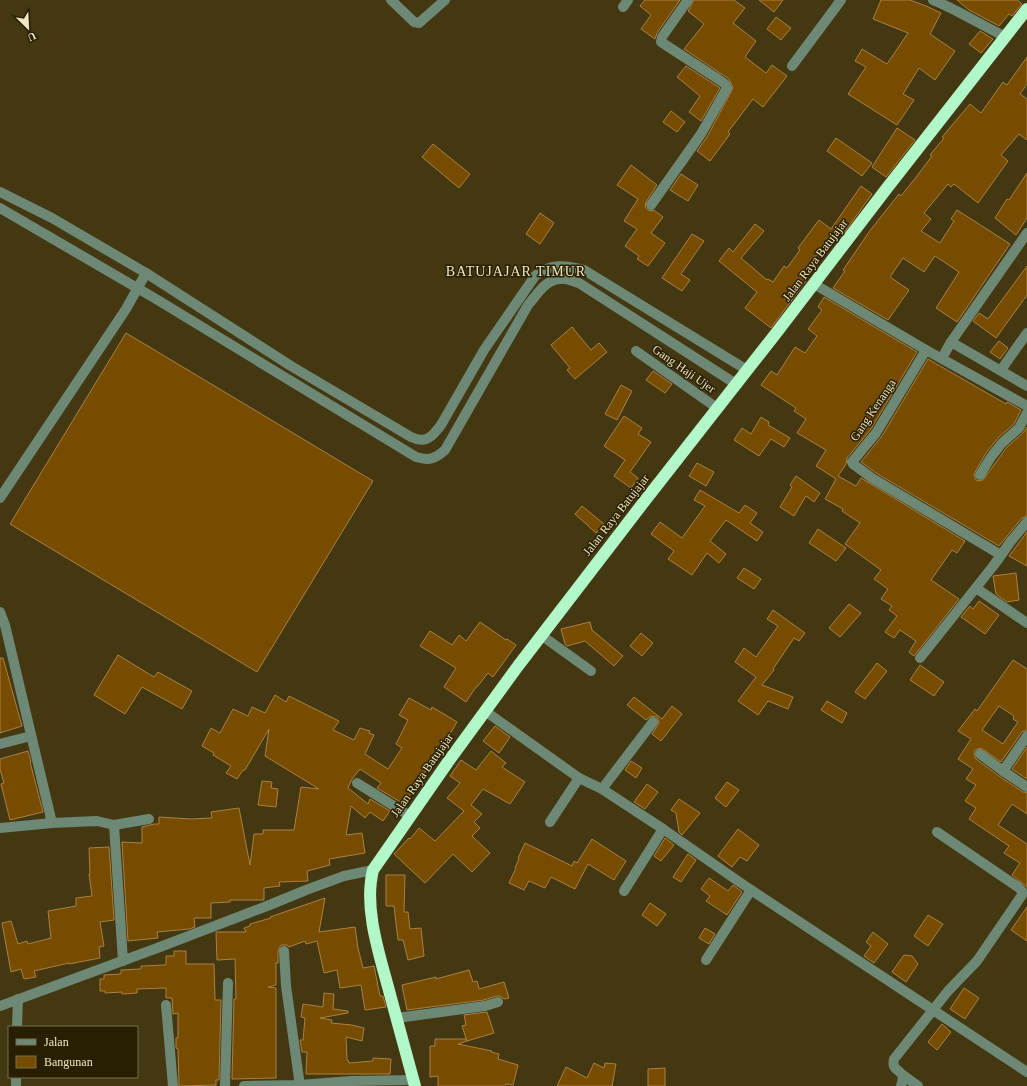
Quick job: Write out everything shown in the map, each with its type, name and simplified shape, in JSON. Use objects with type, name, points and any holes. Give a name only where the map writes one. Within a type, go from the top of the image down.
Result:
[{"type":"highway","name":"Jalan Raya Batujajar","points":[[414,1083],[374,935],[370,880],[375,866],[448,762],[541,635],[1027,9]]},
{"type":"street","points":[[391,0],[414,22],[419,23],[445,0]]},
{"type":"street","points":[[651,205],[701,134],[726,88],[725,84],[718,79],[661,42],[662,37],[688,0]]},
{"type":"street","points":[[792,66],[841,0]]},
{"type":"street","points":[[933,0],[955,9],[1006,37]]},
{"type":"street","points":[[0,192],[52,218],[146,272],[291,366],[410,437],[418,440],[426,439],[432,436],[441,425],[484,350],[535,276],[539,272],[554,266],[568,266],[584,270],[747,370]]},
{"type":"street","points":[[0,208],[350,418],[416,457],[425,460],[440,455],[445,450],[528,305],[544,286],[561,278],[579,284],[736,384]]},
{"type":"street","points":[[942,358],[951,342],[1027,233]]},
{"type":"street","points":[[0,498],[126,309],[146,272]]},
{"type":"street","points":[[814,284],[926,350],[1027,406]]},
{"type":"street","points":[[1001,370],[1027,333]]},
{"type":"street","points":[[951,342],[1027,386]]},
{"type":"street","name":"Gang Kenanga","points":[[926,350],[876,433],[852,462],[854,466],[872,478],[1001,555]]},
{"type":"street","name":"Gang Haji Ujer","points":[[636,351],[717,408]]},
{"type":"street","points":[[980,476],[991,457],[1002,443],[1019,428],[1027,414]]},
{"type":"street","points":[[920,658],[1027,522]]},
{"type":"street","points":[[976,588],[1027,623]]},
{"type":"street","points":[[0,612],[5,624],[52,823]]},
{"type":"street","points":[[541,635],[591,671]]},
{"type":"street","points":[[486,711],[578,778],[602,789],[750,890],[1027,1072]]},
{"type":"street","points":[[602,789],[653,722]]},
{"type":"street","points":[[0,744],[31,736]]},
{"type":"street","points":[[1003,771],[1027,736]]},
{"type":"street","points":[[980,754],[1027,787]]},
{"type":"street","points":[[550,822],[578,778]]},
{"type":"street","points":[[357,783],[410,816]]},
{"type":"street","points":[[0,828],[52,823],[97,821],[114,825],[149,819]]},
{"type":"street","points":[[114,825],[123,961]]},
{"type":"street","points":[[624,891],[662,829]]},
{"type":"street","points":[[918,1086],[894,1067],[894,1060],[948,991],[977,961],[1025,893],[937,832]]},
{"type":"street","points":[[0,1006],[123,961],[338,878],[375,866]]},
{"type":"street","points":[[706,960],[750,890]]},
{"type":"street","points":[[284,951],[286,986],[300,1086]]},
{"type":"street","points":[[224,1086],[228,983]]},
{"type":"street","points":[[17,1026],[18,999]]},
{"type":"street","points":[[397,1018],[485,1006],[498,1002]]},
{"type":"street","points":[[166,1005],[173,1086]]},
{"type":"street","points":[[901,1086],[904,1078],[903,1075]]},
{"type":"street","points":[[244,1086],[300,1086],[351,1081],[414,1083]]},
{"type":"building","points":[[645,0],[680,0],[657,33],[655,39],[641,29],[651,15],[640,6]]},
{"type":"building","points":[[694,0],[734,0],[745,8],[733,23],[756,41],[745,57],[766,73],[772,65],[787,76],[763,107],[753,99],[728,132],[730,134],[710,161],[697,151],[707,137],[733,88],[729,79],[684,49],[704,24],[688,11]]},
{"type":"building","points":[[759,0],[783,0],[774,12]]},
{"type":"building","points":[[881,0],[910,0],[941,13],[930,34],[955,51],[935,80],[919,68],[903,94],[914,100],[897,125],[848,94],[866,67],[855,61],[862,49],[887,64],[908,33],[873,19]]},
{"type":"building","points":[[957,0],[1017,0],[1022,4],[1012,16],[1009,14],[999,26],[969,10]]},
{"type":"building","points":[[776,17],[791,28],[781,40],[767,29]]},
{"type":"building","points":[[980,31],[993,39],[981,53],[969,44]]},
{"type":"building","points":[[1027,57],[1027,84],[1020,94],[1027,99],[1027,140],[1019,134],[1001,155],[1008,161],[978,203],[954,184],[951,187],[948,184],[924,213],[931,219],[921,231],[940,243],[954,221],[951,219],[957,210],[1010,244],[957,322],[936,308],[959,272],[935,256],[924,272],[903,258],[890,277],[909,290],[888,320],[833,288],[845,271],[843,270],[869,232],[899,194],[901,196],[917,176],[932,156],[930,155],[944,138],[942,137],[970,104],[981,113],[1003,82],[1007,85]]},
{"type":"building","points":[[686,66],[720,88],[701,121],[689,112],[700,96],[677,77]]},
{"type":"building","points":[[671,111],[685,122],[677,132],[663,122]]},
{"type":"building","points":[[897,128],[915,140],[886,177],[872,167]]},
{"type":"building","points":[[836,138],[872,163],[862,176],[827,151]]},
{"type":"building","points":[[433,144],[470,174],[459,188],[422,157]]},
{"type":"building","points":[[631,165],[657,185],[646,202],[645,207],[651,211],[654,210],[663,217],[651,233],[665,243],[648,266],[637,259],[639,256],[625,246],[637,229],[624,221],[638,199],[617,185]]},
{"type":"building","points":[[1027,173],[1027,218],[1016,235],[995,218],[1007,199],[1009,200]]},
{"type":"building","points":[[681,174],[698,185],[688,201],[670,190]]},
{"type":"building","points":[[861,186],[872,194],[844,233],[841,231],[825,253],[820,250],[813,260],[816,263],[804,280],[806,281],[771,328],[745,308],[757,292],[719,261],[729,248],[733,252],[755,224],[764,231],[741,258],[767,280],[768,279],[773,282],[784,266],[787,268],[800,250],[798,248],[819,220],[831,229]]},
{"type":"building","points":[[540,213],[554,223],[540,244],[526,234]]},
{"type":"building","points":[[692,234],[704,241],[681,274],[690,280],[682,291],[662,278]]},
{"type":"building","points":[[1027,266],[1027,295],[996,338],[973,321],[979,313],[988,319]]},
{"type":"building","points":[[824,297],[917,352],[871,429],[847,458],[846,464],[838,476],[856,486],[861,478],[965,541],[957,553],[952,550],[931,580],[959,599],[914,656],[909,652],[916,641],[900,630],[894,638],[885,632],[897,616],[889,610],[892,606],[881,599],[888,589],[874,579],[881,570],[845,544],[860,523],[842,511],[843,509],[825,499],[836,479],[816,466],[826,450],[797,433],[806,419],[794,411],[796,408],[761,385],[771,371],[777,375],[795,347],[805,353],[817,336],[808,329],[822,310],[818,307]]},
{"type":"building","points":[[572,327],[591,350],[599,343],[607,352],[575,379],[567,370],[570,368],[551,345]]},
{"type":"building","points":[[126,333],[373,481],[257,672],[10,524]]},
{"type":"building","points":[[999,341],[1008,348],[1000,359],[990,352]]},
{"type":"building","points":[[928,359],[1006,404],[1007,402],[1021,410],[1014,424],[998,438],[986,453],[974,474],[977,481],[983,480],[1007,447],[1023,433],[1027,427],[1027,516],[1022,518],[999,546],[876,473],[861,462],[882,436]]},
{"type":"building","points":[[653,371],[672,384],[665,393],[646,380]]},
{"type":"building","points":[[621,385],[632,391],[617,420],[605,414]]},
{"type":"building","points":[[624,416],[642,428],[638,434],[651,442],[630,472],[638,478],[631,488],[614,476],[625,460],[604,446]]},
{"type":"building","points":[[761,417],[769,422],[768,425],[790,438],[784,447],[771,439],[759,456],[734,440],[742,428],[751,434]]},
{"type":"building","points":[[697,463],[714,472],[706,486],[689,476]]},
{"type":"building","points":[[796,476],[820,493],[814,502],[806,496],[794,516],[780,507],[792,487],[790,485]]},
{"type":"building","points":[[700,490],[739,513],[745,505],[757,513],[750,523],[763,532],[757,541],[726,520],[710,541],[726,554],[719,563],[707,553],[692,575],[668,559],[674,551],[651,534],[660,522],[682,538],[705,506],[694,500]]},
{"type":"building","points":[[582,506],[604,524],[596,533],[575,514]]},
{"type":"building","points":[[818,529],[846,548],[836,561],[809,543]]},
{"type":"building","points":[[1027,532],[1027,566],[1009,556]]},
{"type":"building","points":[[744,568],[761,579],[754,589],[737,578]]},
{"type":"building","points":[[1016,573],[1019,600],[1007,602],[996,594],[993,576]]},
{"type":"building","points":[[979,601],[999,615],[985,634],[961,617],[970,606],[973,609]]},
{"type":"building","points":[[849,604],[861,613],[840,637],[829,628]]},
{"type":"building","points":[[773,610],[805,633],[799,641],[794,638],[773,669],[774,670],[762,685],[793,697],[788,709],[768,701],[758,715],[738,701],[756,677],[735,662],[744,648],[756,657],[778,626],[767,619]]},
{"type":"building","points":[[480,622],[516,645],[493,677],[488,673],[466,702],[444,687],[456,668],[420,646],[430,631],[452,645],[459,635],[466,641]]},
{"type":"building","points":[[590,622],[592,630],[623,656],[614,666],[585,641],[567,646],[565,644],[561,629]]},
{"type":"building","points":[[641,633],[653,643],[642,656],[630,646]]},
{"type":"building","points":[[118,655],[154,677],[158,672],[192,691],[182,709],[142,687],[125,714],[94,695]]},
{"type":"building","points":[[0,658],[3,658],[22,726],[0,733]]},
{"type":"building","points":[[1013,660],[1027,669],[1027,730],[1022,732],[1001,762],[981,748],[975,750],[974,754],[976,759],[999,776],[1023,792],[1027,793],[1027,814],[1012,804],[998,825],[1027,844],[1027,887],[1012,875],[1020,863],[1004,853],[1009,846],[969,819],[976,808],[965,801],[976,785],[966,779],[973,769],[958,759],[971,739],[958,731],[975,709],[977,711]],"holes":[[[999,706],[1014,716],[1013,719],[1018,722],[1003,744],[982,730]]]},
{"type":"building","points":[[877,663],[887,671],[865,699],[855,692]]},
{"type":"building","points":[[920,665],[944,682],[934,696],[910,680]]},
{"type":"building","points":[[275,695],[286,702],[289,696],[339,721],[333,730],[354,740],[360,728],[370,731],[369,733],[374,735],[365,754],[388,769],[402,748],[396,744],[408,720],[399,715],[409,698],[431,710],[432,707],[457,722],[436,758],[419,780],[404,804],[377,788],[381,783],[360,769],[352,779],[348,788],[368,804],[370,799],[390,811],[383,821],[370,812],[365,818],[351,806],[346,835],[362,833],[365,853],[329,859],[330,865],[307,871],[308,881],[279,882],[280,886],[264,888],[264,900],[230,900],[230,902],[211,903],[211,918],[194,918],[195,927],[189,929],[157,932],[158,938],[128,941],[122,842],[142,843],[142,827],[159,824],[159,817],[191,819],[212,818],[211,812],[239,808],[250,865],[254,834],[263,834],[263,830],[294,830],[301,787],[319,789],[265,756],[269,729],[245,770],[243,770],[237,779],[226,773],[231,766],[202,746],[211,728],[220,733],[233,709],[248,716],[252,707],[265,713]]},
{"type":"building","points":[[634,697],[662,719],[672,706],[682,714],[661,741],[652,734],[659,723],[657,717],[651,716],[646,720],[627,705]]},
{"type":"building","points":[[827,701],[847,713],[842,723],[821,710]]},
{"type":"building","points":[[495,726],[510,737],[499,753],[483,741]]},
{"type":"building","points":[[1027,747],[1027,779],[1012,769]]},
{"type":"building","points":[[28,751],[43,812],[10,820],[1,784],[4,783],[0,769],[0,759]]},
{"type":"building","points":[[491,751],[506,763],[502,767],[525,782],[510,804],[483,789],[471,805],[482,814],[474,822],[480,828],[472,836],[490,853],[472,872],[453,854],[425,883],[394,854],[419,828],[435,841],[464,811],[447,798],[460,783],[450,776],[461,760],[476,770]]},
{"type":"building","points":[[631,761],[642,768],[636,778],[625,770]]},
{"type":"building","points":[[262,781],[272,782],[271,788],[278,789],[276,807],[258,805]]},
{"type":"building","points":[[727,782],[739,790],[726,807],[715,798]]},
{"type":"building","points":[[647,784],[658,792],[645,809],[634,802]]},
{"type":"building","points":[[679,799],[700,813],[682,835],[679,832],[676,813],[671,810]]},
{"type":"building","points":[[738,829],[759,845],[747,861],[740,857],[732,867],[718,856]]},
{"type":"building","points":[[665,838],[674,845],[661,861],[654,856]]},
{"type":"building","points":[[592,839],[626,861],[614,880],[588,864],[575,889],[551,877],[545,888],[529,881],[524,890],[509,883],[525,843],[572,866],[574,861],[577,863]]},
{"type":"building","points":[[109,847],[114,920],[100,922],[104,946],[99,947],[100,958],[34,971],[36,977],[24,979],[21,969],[11,972],[2,923],[11,921],[18,944],[27,941],[28,944],[51,938],[48,911],[76,906],[76,898],[92,896],[89,874],[89,848]]},
{"type":"building","points":[[688,854],[696,860],[681,882],[673,877]]},
{"type":"building","points":[[386,875],[405,875],[404,912],[408,912],[410,929],[421,928],[424,956],[408,960],[403,940],[398,940],[394,906],[386,906]]},
{"type":"building","points":[[709,878],[728,891],[733,885],[742,892],[727,915],[706,901],[710,896],[701,889]]},
{"type":"building","points":[[325,898],[319,932],[355,927],[363,968],[374,966],[380,996],[383,996],[386,1007],[365,1010],[361,985],[340,988],[337,970],[324,973],[317,941],[306,944],[305,941],[289,947],[287,945],[281,945],[278,951],[278,963],[276,963],[276,985],[268,987],[276,988],[276,1078],[232,1079],[234,999],[236,999],[235,959],[217,960],[216,932],[246,932],[244,928],[250,926],[250,924],[271,918],[270,917]]},
{"type":"building","points":[[650,903],[666,914],[657,926],[642,915]]},
{"type":"building","points":[[1027,907],[1027,941],[1011,930]]},
{"type":"building","points":[[928,915],[943,924],[928,946],[914,936]]},
{"type":"building","points":[[705,928],[715,934],[709,944],[699,938]]},
{"type":"building","points":[[873,932],[888,944],[874,963],[864,956],[871,946],[866,942]]},
{"type":"building","points":[[174,951],[186,951],[186,964],[214,964],[215,1000],[221,1000],[219,1080],[216,1080],[216,1085],[179,1086],[178,1049],[176,1048],[176,1038],[178,1038],[178,1013],[173,1014],[172,998],[166,998],[166,988],[137,989],[137,993],[122,994],[122,992],[105,993],[105,991],[100,991],[100,979],[104,979],[104,975],[121,974],[121,970],[141,969],[141,966],[166,965],[166,956],[174,956]]},
{"type":"building","points":[[904,955],[912,956],[918,964],[906,982],[892,972]]},
{"type":"building","points":[[469,970],[473,982],[477,981],[479,989],[504,982],[509,998],[504,999],[500,996],[496,996],[484,1000],[407,1010],[402,985],[436,977],[436,979]]},
{"type":"building","points":[[964,988],[979,998],[965,1019],[950,1009]]},
{"type":"building","points":[[324,993],[334,994],[333,1009],[348,1011],[348,1013],[320,1018],[332,1020],[331,1023],[364,1028],[362,1041],[346,1037],[347,1060],[349,1063],[373,1061],[373,1058],[391,1059],[390,1074],[306,1074],[307,1052],[302,1052],[300,1040],[303,1040],[305,1018],[301,1017],[303,1004],[323,1007]]},
{"type":"building","points":[[487,1012],[494,1033],[467,1041],[462,1026],[466,1025],[464,1015]]},
{"type":"building","points":[[942,1024],[951,1032],[937,1050],[928,1042]]},
{"type":"building","points":[[435,1039],[466,1039],[467,1041],[458,1044],[492,1051],[491,1052],[499,1054],[498,1059],[518,1065],[513,1085],[438,1086],[438,1076],[430,1077],[430,1046],[435,1046]]},
{"type":"building","points":[[594,1063],[604,1068],[605,1063],[616,1064],[612,1086],[557,1086],[566,1067],[587,1078]]},
{"type":"building","points":[[665,1068],[665,1086],[648,1086],[648,1069]]},
{"type":"district","name":"BATUJAJAR TIMUR","points":[[516,271]]}]
